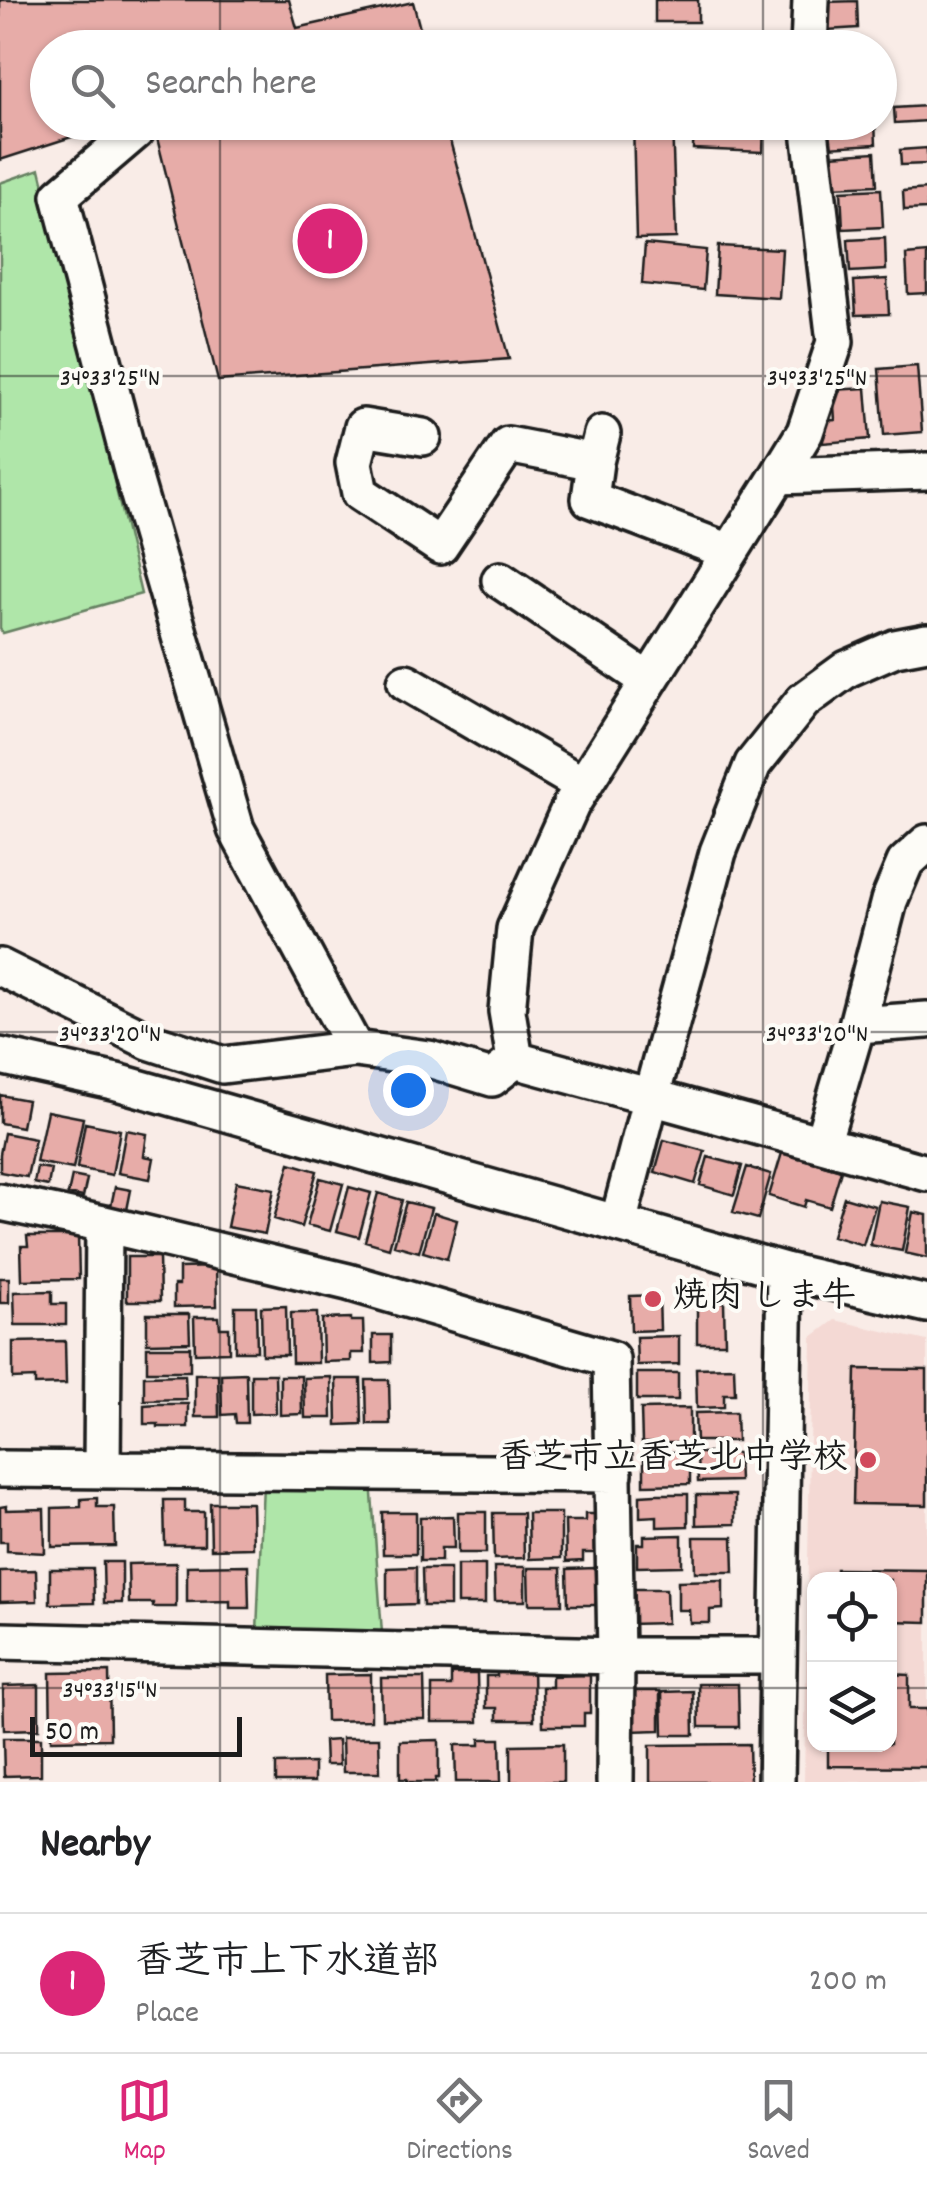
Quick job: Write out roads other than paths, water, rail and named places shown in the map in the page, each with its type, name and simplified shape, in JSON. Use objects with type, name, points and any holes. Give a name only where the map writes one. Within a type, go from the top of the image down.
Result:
[{"type":"street","points":[[809,30],[811,0]]},
{"type":"street","points":[[125,140],[60,196],[134,478],[236,829],[355,1049]]},
{"type":"street","points":[[515,1060],[507,1010],[515,929],[571,804],[806,432],[835,342],[812,140]]},
{"type":"street","points":[[423,437],[363,426],[354,463],[360,493],[440,546],[508,446],[599,448],[590,499],[730,552]]},
{"type":"street","points":[[778,476],[927,470]]},
{"type":"street","points":[[500,580],[649,681]]},
{"type":"street","points":[[618,1223],[718,852],[753,764],[803,701],[847,669],[895,648],[927,642]]},
{"type":"street","points":[[406,682],[582,785]]},
{"type":"street","points":[[822,1144],[889,901],[906,863],[927,843]]},
{"type":"street","points":[[0,967],[149,1041],[223,1066],[355,1049],[428,1059],[492,1078],[515,1060]]},
{"type":"street","points":[[857,1025],[927,1020]]},
{"type":"street","points":[[0,1056],[117,1082],[785,1271],[927,1304]]},
{"type":"street","points":[[515,1060],[927,1173]]},
{"type":"street","points":[[0,1202],[348,1282],[612,1359],[615,1782]]},
{"type":"street","points":[[102,1469],[104,1224]]},
{"type":"street","points":[[776,1782],[785,1271]]},
{"type":"street","points":[[0,1469],[614,1474]]},
{"type":"street","points":[[0,1642],[778,1656]]},
{"type":"place","name":"香芝市上下水道部","points":[[330,241]]},
{"type":"place","name":"焼肉 しま牛","points":[[653,1299]]},
{"type":"place","name":"香芝市立香芝北中学校","points":[[868,1460]]}]
